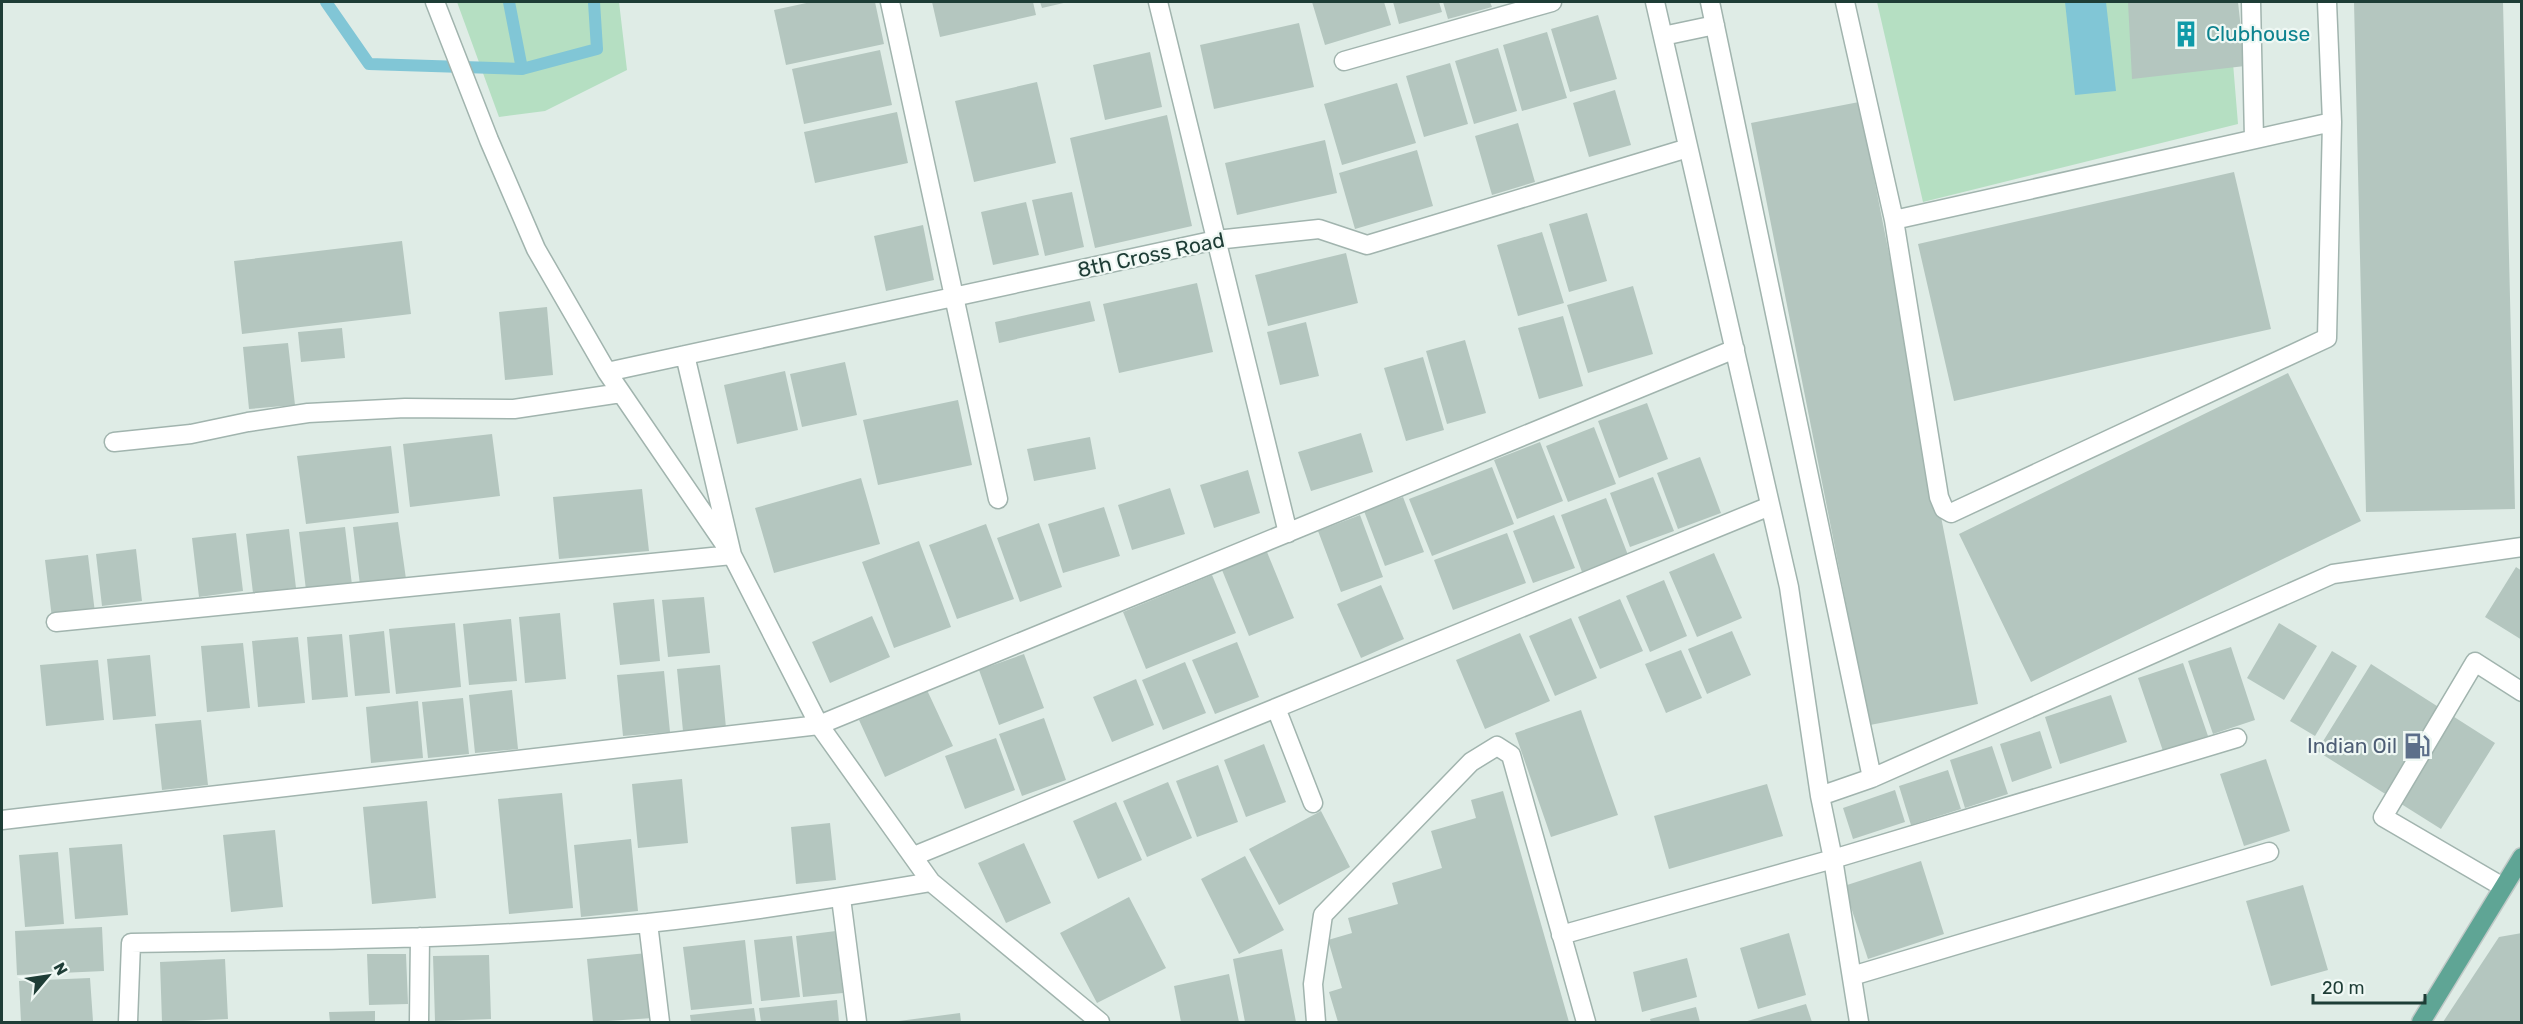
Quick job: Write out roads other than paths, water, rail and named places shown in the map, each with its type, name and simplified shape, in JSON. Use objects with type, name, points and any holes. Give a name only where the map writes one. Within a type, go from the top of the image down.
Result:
[{"type":"main road","points":[[2421,1023],[2522,857]]},
{"type":"street","points":[[435,2],[489,140],[537,249],[607,372],[732,555],[819,725],[931,882],[1100,1023]]},
{"type":"street","points":[[891,2],[998,499]]},
{"type":"street","points":[[1158,2],[1288,533]]},
{"type":"street","points":[[1344,61],[1552,2]]},
{"type":"street","points":[[1655,2],[1789,587],[1820,796],[1833,859],[1859,1023]]},
{"type":"street","points":[[1710,2],[1872,777]]},
{"type":"street","points":[[1845,2],[1894,220],[1938,497],[1944,509],[1951,513],[2327,338],[2332,122],[2327,2]]},
{"type":"street","points":[[2250,2],[2254,139]]},
{"type":"street","points":[[1664,39],[1716,27]]},
{"type":"street","points":[[1894,220],[2332,122]]},
{"type":"street","name":"8th Cross Road","points":[[607,372],[1216,240],[1319,229],[1366,245],[1688,148]]},
{"type":"street","points":[[2,820],[819,725],[1735,349]]},
{"type":"street","points":[[685,355],[732,555]]},
{"type":"street","points":[[114,442],[191,434],[248,422],[309,413],[405,408],[514,409],[621,393]]},
{"type":"street","points":[[914,856],[1770,506]]},
{"type":"street","points":[[1820,796],[1872,777],[2333,574],[2522,547]]},
{"type":"street","points":[[56,622],[732,555]]},
{"type":"street","points":[[2503,887],[2383,817],[2475,662],[2522,692]]},
{"type":"street","points":[[1276,708],[1314,804]]},
{"type":"street","points":[[1561,935],[1833,859],[2237,738]]},
{"type":"street","points":[[1316,1023],[1313,984],[1323,915],[1471,762],[1497,746],[1510,755],[1586,1023]]},
{"type":"street","points":[[1852,976],[2269,852]]},
{"type":"street","points":[[128,1023],[131,943],[420,938],[648,923],[841,898],[931,882]]},
{"type":"street","points":[[841,898],[857,1023]]},
{"type":"street","points":[[648,923],[660,1023]]},
{"type":"street","points":[[419,1023],[420,938]]},
{"type":"water","points":[[2065,2],[2106,2],[2116,91],[2075,95]]},
{"type":"waterway","points":[[326,2],[369,64],[522,69],[509,2]]},
{"type":"waterway","points":[[522,69],[597,49],[594,2]]},
{"type":"place","name":"Clubhouse","points":[[2186,34]]},
{"type":"place","name":"Indian Oil","points":[[2417,746]]}]
